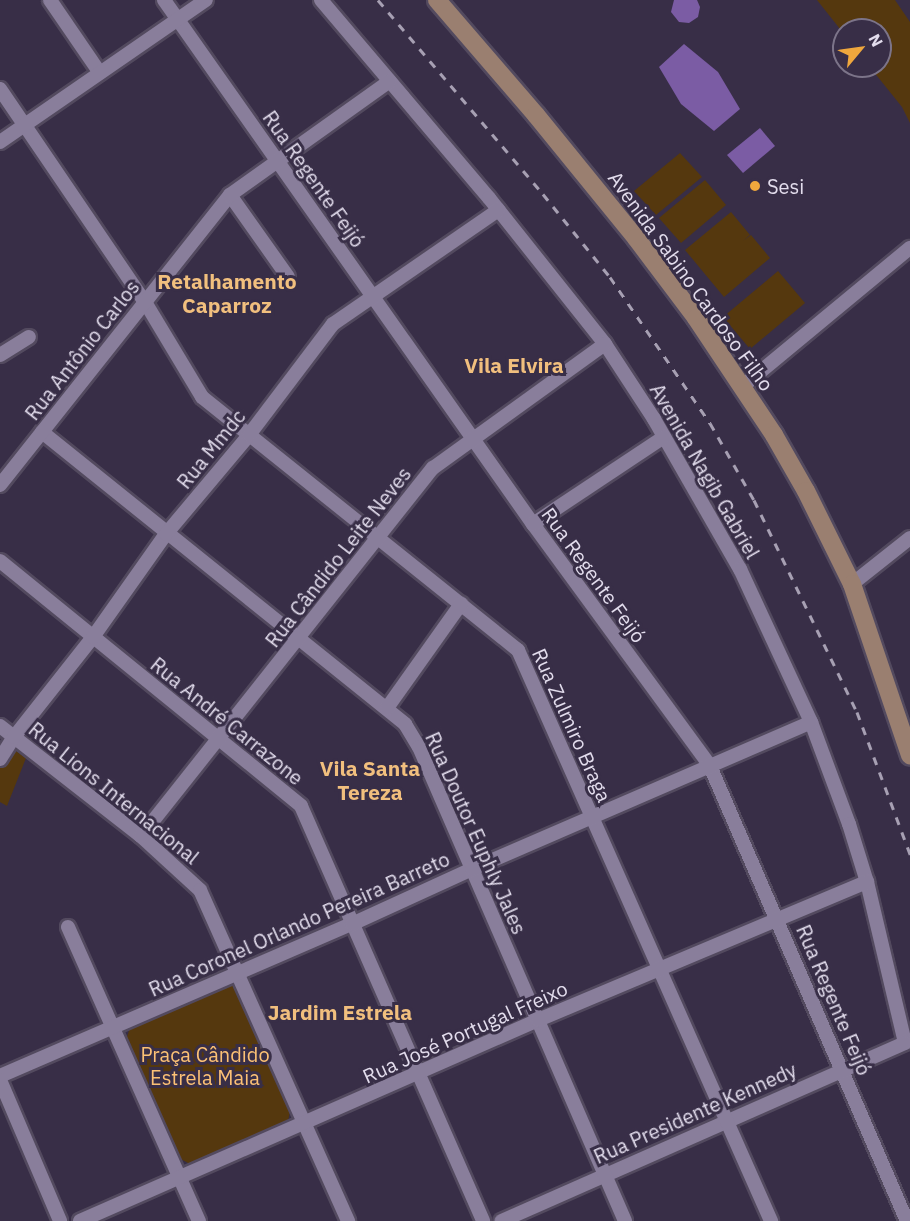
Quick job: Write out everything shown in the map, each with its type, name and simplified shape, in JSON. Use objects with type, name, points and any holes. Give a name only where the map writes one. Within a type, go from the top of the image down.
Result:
[{"type":"main road","name":"Avenida Sabino Cardoso Filho","points":[[436,0],[536,115],[636,238],[743,386],[806,491],[852,584],[910,755]]},
{"type":"street","points":[[50,0],[100,73]]},
{"type":"street","name":"Rua Regente Feijó","points":[[164,0],[533,524],[710,766],[778,918],[907,1221]]},
{"type":"street","points":[[0,142],[206,0]]},
{"type":"street","name":"Avenida Nagib Gabriel","points":[[321,0],[498,210],[605,344],[664,437],[740,569],[811,722],[849,824],[867,882],[905,1043]]},
{"type":"street","name":"Rua Antônio Carlos","points":[[0,485],[230,195],[390,81]]},
{"type":"street","name":"Rua Zulmiro Braga","points":[[0,89],[145,302],[202,397],[518,650],[771,1221]]},
{"type":"street","points":[[230,195],[288,277]]},
{"type":"street","name":"Rua Mmdc","points":[[0,759],[14,737],[93,637],[166,534],[249,435],[328,330],[498,210]]},
{"type":"street","points":[[743,386],[910,248]]},
{"type":"street","points":[[0,355],[29,337]]},
{"type":"street","name":"Rua Cândido Leite Neves","points":[[141,836],[433,468],[605,344]]},
{"type":"street","name":"Rua Doutor Euphly Jales","points":[[42,432],[405,724],[419,747],[625,1221]]},
{"type":"street","points":[[533,524],[664,437]]},
{"type":"street","points":[[852,584],[910,538]]},
{"type":"street","name":"Rua André Carrazone","points":[[0,561],[301,806],[483,1221]]},
{"type":"street","points":[[387,708],[461,604]]},
{"type":"street","name":"Rua Coronel Orlando Pereira Barreto","points":[[0,1078],[352,924],[591,816],[811,722]]},
{"type":"street","name":"Rua Lions Internacional","points":[[0,726],[141,836],[200,890],[348,1221]]},
{"type":"street","name":"Rua José Portugal Freixo","points":[[80,1221],[538,1020],[867,882]]},
{"type":"street","points":[[68,927],[111,1028],[200,1221]]},
{"type":"street","name":"Rua Presidente Kennedy","points":[[502,1221],[905,1043]]},
{"type":"street","points":[[0,1078],[60,1221]]},
{"type":"green space","points":[[817,0],[895,0],[910,22],[910,123],[902,107],[879,78],[892,78],[892,18],[832,19]]},
{"type":"green space","points":[[680,153],[702,177],[656,215],[634,191]]},
{"type":"green space","points":[[705,180],[726,205],[681,243],[659,218]]},
{"type":"green space","points":[[731,212],[750,235],[743,241],[751,235],[770,258],[724,297],[685,250]]},
{"type":"green space","points":[[778,271],[805,303],[750,349],[723,317]]},
{"type":"green space","points":[[13,749],[26,758],[7,806],[0,802],[0,768]]},
{"type":"green space","name":"Praça Cândido Estrela Maia","points":[[226,983],[233,985],[290,1112],[288,1121],[190,1164],[179,1158],[127,1037],[131,1024]]},
{"type":"shaded area","points":[[674,0],[697,0],[700,7],[698,17],[689,23],[679,22],[671,12]]},
{"type":"shaded area","points":[[684,44],[718,72],[740,109],[714,131],[681,104],[659,67]]},
{"type":"shaded area","points":[[760,128],[775,146],[743,173],[727,155]]},
{"type":"railway","points":[[378,0],[543,194],[610,277],[710,423],[754,500],[857,712],[910,854]]},
{"type":"place","name":"Sesi","points":[[755,186]]},
{"type":"district","name":"Retalhamento Caparroz","points":[[227,293]]},
{"type":"district","name":"Vila Elvira","points":[[514,365]]},
{"type":"district","name":"Vila Santa Tereza","points":[[370,780]]},
{"type":"district","name":"Jardim Estrela","points":[[340,1012]]}]
